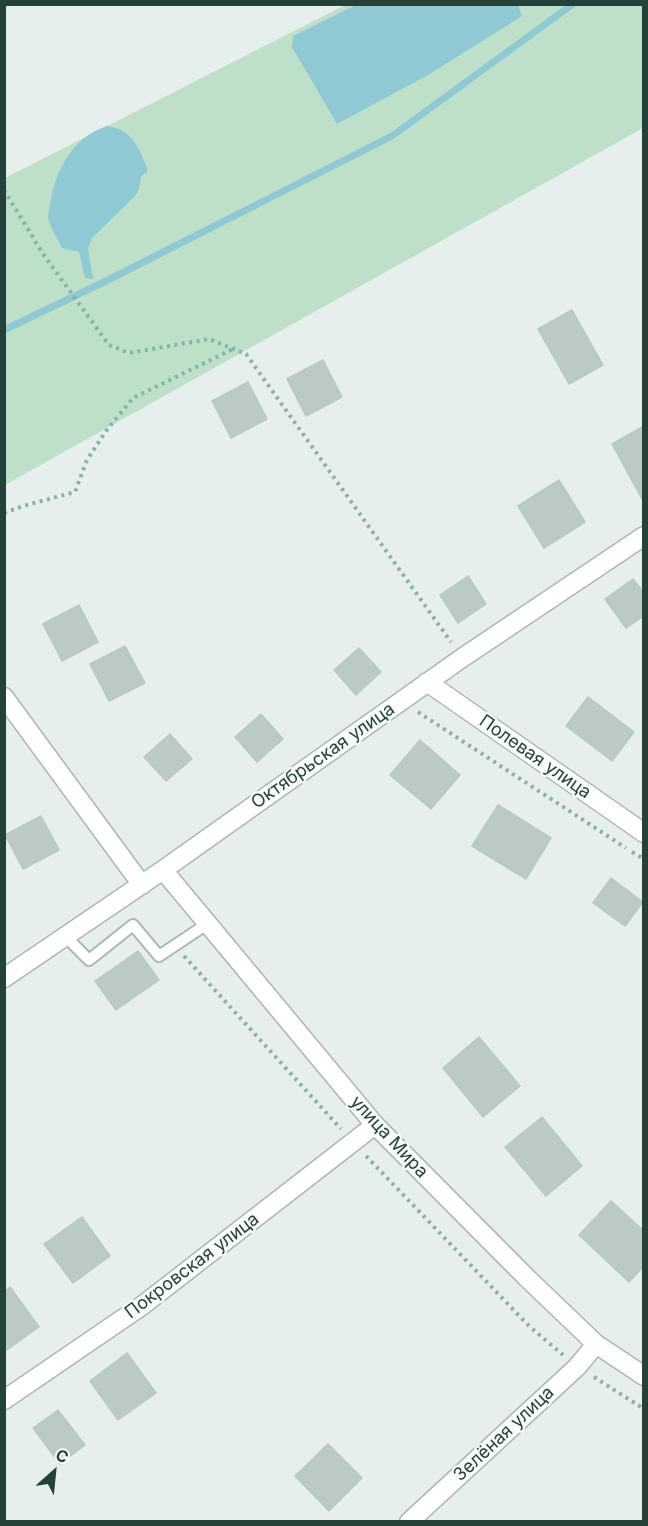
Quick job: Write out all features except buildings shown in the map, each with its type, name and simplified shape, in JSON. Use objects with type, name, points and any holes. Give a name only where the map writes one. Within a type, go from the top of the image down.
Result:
[{"type":"street","name":"Октябрьская улица","points":[[4,978],[142,885],[427,682],[644,536]]},
{"type":"street","name":"Полевая улица","points":[[427,682],[644,833]]},
{"type":"street","points":[[4,697],[142,885]]},
{"type":"street","name":"улица Мира","points":[[163,870],[375,1125],[526,1278],[596,1344],[644,1376]]},
{"type":"street","name":"Покровская улица","points":[[4,1400],[143,1305],[375,1125]]},
{"type":"street","name":"Зелёная улица","points":[[410,1521],[577,1367],[596,1344]]},
{"type":"lane","points":[[66,937],[89,960],[133,925],[159,956],[207,924]]},
{"type":"path","points":[[4,190],[43,254],[109,345],[129,353],[209,339],[246,354],[462,658]]},
{"type":"path","points":[[4,513],[75,492],[87,460],[106,431],[133,398],[233,349]]},
{"type":"path","points":[[418,712],[644,859]]},
{"type":"path","points":[[175,946],[353,1143],[530,1326],[577,1367],[644,1409]]},
{"type":"green space","points":[[345,5],[643,5],[643,128],[5,485],[5,178]]},
{"type":"water","points":[[356,5],[518,5],[522,16],[428,75],[337,124],[292,47],[293,36]]},
{"type":"water","points":[[107,126],[123,131],[129,136],[138,148],[148,171],[141,177],[135,196],[92,238],[88,249],[93,279],[85,278],[79,252],[62,248],[50,226],[48,216],[57,176],[62,165],[85,137]]},
{"type":"waterway","points":[[4,330],[392,136],[573,4]]}]
